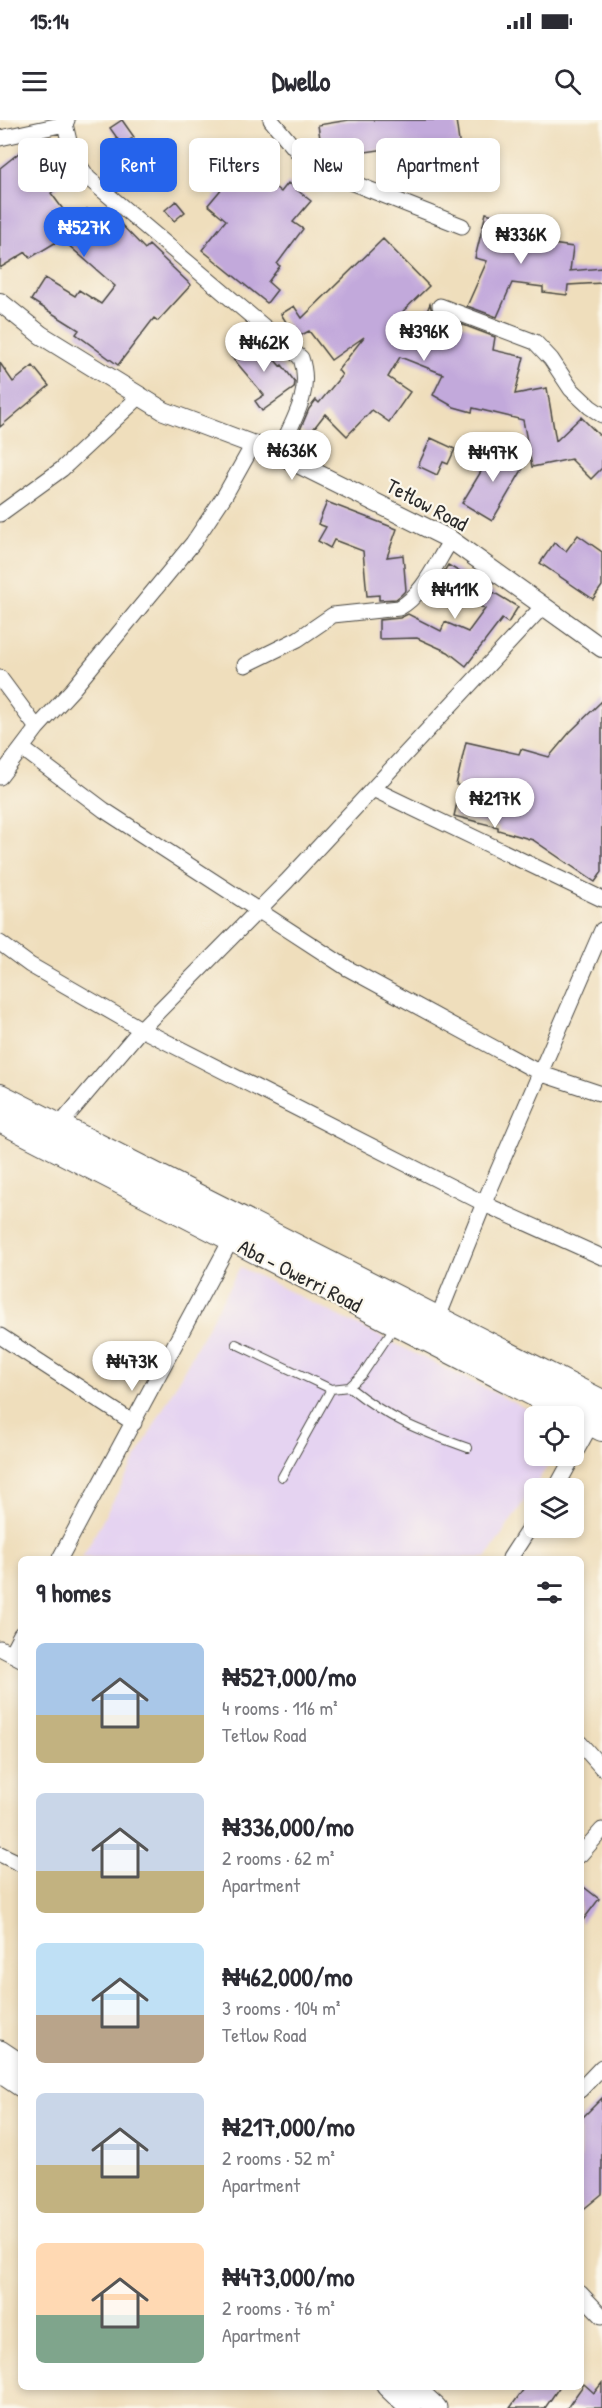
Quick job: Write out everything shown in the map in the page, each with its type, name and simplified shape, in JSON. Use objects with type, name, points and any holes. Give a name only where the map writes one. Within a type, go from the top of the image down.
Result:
[{"type":"highway","name":"Aba - Owerri Road","points":[[0,1096],[432,1330],[599,1415]]},
{"type":"highway","name":"Aba - Owerri Road","points":[[0,1120],[396,1325],[432,1330]]},
{"type":"main road","points":[[0,2051],[18,2063]]},
{"type":"main road","points":[[0,2072],[18,2084]]},
{"type":"main road","points":[[391,2390],[410,2408]]},
{"type":"main road","points":[[416,2390],[436,2408]]},
{"type":"street","points":[[271,120],[301,156],[335,176],[462,226]]},
{"type":"street","points":[[0,138],[66,122],[72,154],[88,178],[300,358],[306,373],[305,391],[278,454]]},
{"type":"street","name":"Tetlow Road","points":[[0,302],[41,334],[164,411],[254,443],[451,540],[602,648]]},
{"type":"street","points":[[440,306],[535,342],[551,359],[571,389],[602,415]]},
{"type":"street","points":[[0,514],[62,469],[139,397]]},
{"type":"street","points":[[0,777],[37,728],[72,690],[193,543],[225,495],[254,443]]},
{"type":"street","points":[[244,665],[298,639],[333,615],[399,608],[408,603],[420,589],[451,540]]},
{"type":"street","points":[[58,1127],[141,1029],[372,789],[544,605]]},
{"type":"street","points":[[0,678],[37,728]]},
{"type":"street","points":[[23,749],[104,810],[256,911],[348,968],[542,1074],[602,1094]]},
{"type":"street","points":[[372,789],[602,899]]},
{"type":"street","points":[[432,1330],[484,1203],[542,1074],[602,930]]},
{"type":"street","points":[[0,943],[30,965],[141,1029],[484,1203],[602,1257]]},
{"type":"street","points":[[61,1556],[231,1240]]},
{"type":"street","points":[[0,1336],[134,1423]]},
{"type":"street","points":[[561,1478],[599,1415]]},
{"type":"street","points":[[511,1556],[524,1536]]},
{"type":"street","points":[[11,1654],[18,1640]]},
{"type":"street","points":[[584,1748],[602,1768]]},
{"type":"street","points":[[584,1850],[602,1830]]},
{"type":"street","points":[[0,1854],[18,1863]]},
{"type":"street","points":[[584,2086],[601,2069]]},
{"type":"street","points":[[584,2297],[602,2316]]},
{"type":"lane","points":[[236,1344],[331,1389],[349,1387],[362,1375],[396,1325]]},
{"type":"lane","points":[[349,1387],[377,1409],[413,1428],[468,1448]]},
{"type":"lane","points":[[282,1477],[331,1389]]},
{"type":"shaded area","points":[[240,1267],[524,1408],[524,1466],[548,1466],[540,1478],[524,1478],[524,1501],[487,1556],[83,1556]]},
{"type":"building","points":[[122,120],[134,137],[117,138],[110,128]]},
{"type":"building","points":[[349,120],[456,120],[458,138],[376,138],[376,150],[364,152],[364,138],[320,138],[318,125]]},
{"type":"building","points":[[18,154],[18,192],[52,192],[76,227],[87,209],[100,220],[109,212],[145,249],[149,245],[191,285],[158,321],[154,318],[118,365],[76,334],[79,330],[31,300],[45,278],[75,296],[79,290],[101,304],[115,286],[66,243],[73,232],[30,258],[26,252],[0,268],[0,168]]},
{"type":"building","points":[[288,183],[292,186],[292,192],[300,192],[311,201],[293,222],[303,229],[277,264],[280,266],[268,282],[277,290],[267,303],[202,250],[226,220],[208,205],[219,192],[281,192]]},
{"type":"building","points":[[176,201],[185,212],[174,221],[165,210]]},
{"type":"building","points":[[486,213],[529,225],[523,240],[573,247],[570,271],[602,268],[602,283],[568,285],[567,295],[543,292],[543,287],[512,283],[497,317],[467,306],[487,261],[475,258]]},
{"type":"building","points":[[383,239],[429,286],[390,324],[415,340],[430,304],[432,312],[437,315],[495,337],[493,350],[524,357],[515,394],[547,388],[556,441],[581,417],[602,438],[602,468],[591,479],[571,459],[532,467],[523,420],[473,408],[472,412],[454,407],[433,395],[443,374],[400,357],[388,377],[410,392],[389,422],[372,410],[347,436],[325,414],[308,436],[300,430],[309,409],[316,400],[319,403],[342,375],[338,370],[364,337],[331,360],[309,331],[296,338],[281,314],[294,306],[302,318]]},
{"type":"building","points":[[254,336],[295,382],[294,388],[262,411],[255,401],[264,395],[231,356]]},
{"type":"building","points":[[0,363],[13,382],[33,366],[49,386],[0,427]]},
{"type":"building","points":[[431,438],[455,449],[448,464],[443,462],[437,475],[418,466]]},
{"type":"building","points":[[490,444],[525,465],[492,521],[462,503],[488,460],[482,456]]},
{"type":"building","points":[[327,502],[397,529],[387,557],[403,555],[406,590],[396,599],[379,600],[379,595],[367,596],[363,551],[334,540],[330,548],[318,541],[326,527],[318,524]]},
{"type":"building","points":[[578,535],[602,552],[602,586],[593,599],[540,563],[554,543],[566,551]]},
{"type":"building","points":[[448,565],[518,607],[508,623],[502,619],[466,666],[448,652],[417,638],[379,639],[379,620],[400,618],[408,614],[441,631],[445,622],[468,632],[485,609],[438,581]]},
{"type":"building","points":[[602,701],[602,872],[595,882],[533,840],[498,830],[498,827],[454,816],[461,786],[456,785],[466,742],[519,754],[521,749],[549,757],[570,732]]},
{"type":"building","points":[[584,1887],[599,1899],[584,1919]]},
{"type":"building","points":[[602,2098],[602,2194],[584,2209],[584,2116]]},
{"type":"building","points":[[602,2383],[602,2408],[567,2408],[580,2390],[584,2390],[584,2384],[594,2393]]},
{"type":"building","points":[[523,2390],[557,2390],[545,2408],[510,2408]]}]
